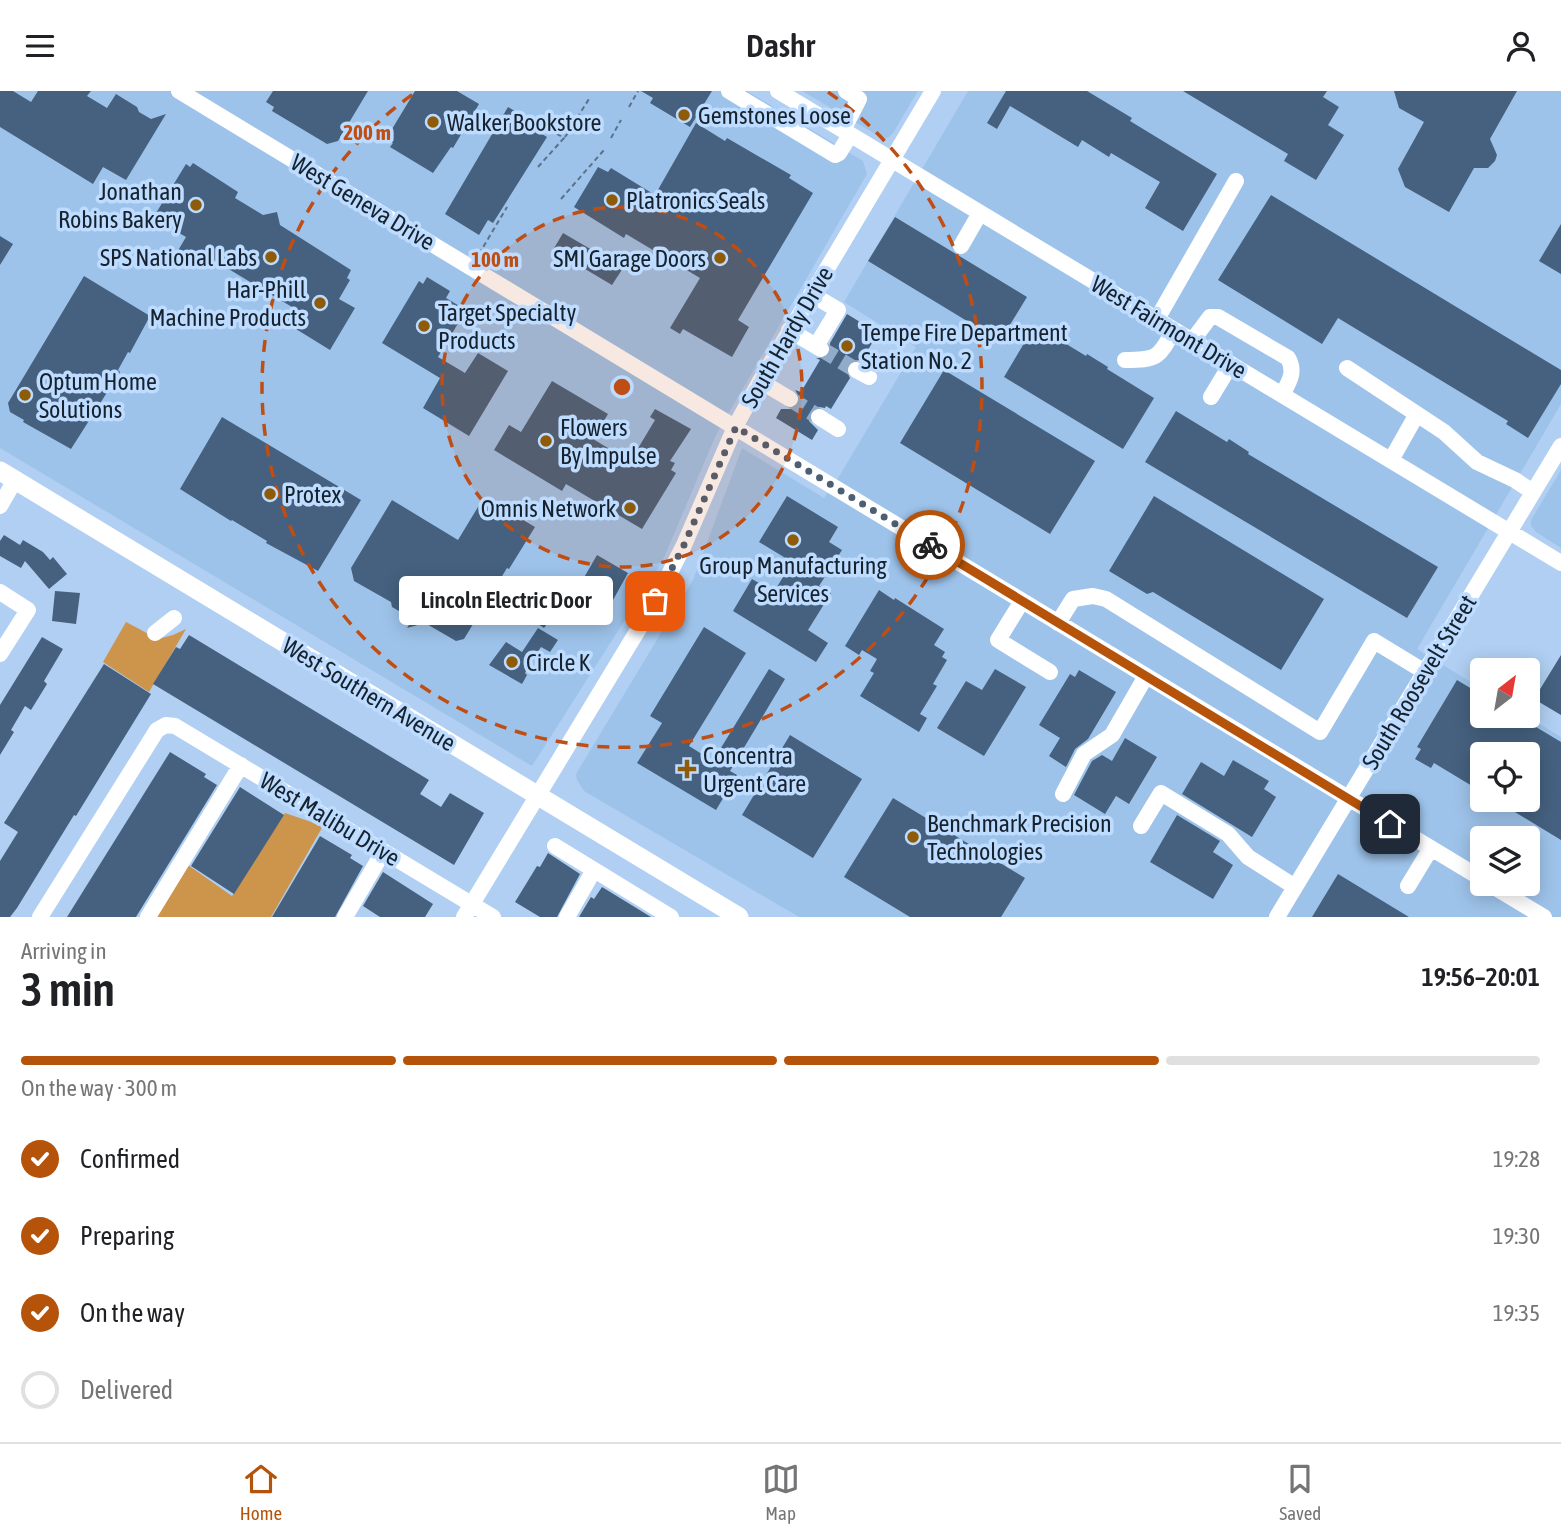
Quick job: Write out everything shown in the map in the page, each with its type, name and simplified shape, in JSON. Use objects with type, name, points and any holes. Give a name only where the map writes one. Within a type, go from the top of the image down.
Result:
[{"type":"main road","name":"West Southern Avenue","points":[[8,476],[739,917]]},
{"type":"street","name":"West Geneva Drive","points":[[179,91],[1470,872]]},
{"type":"street","points":[[729,91],[835,155],[839,153],[859,99],[846,91]]},
{"type":"street","name":"West Fairmont Drive","points":[[778,91],[1561,563]]},
{"type":"street","name":"South Hardy Drive","points":[[468,911],[655,601],[684,545],[736,427],[760,380],[933,91]]},
{"type":"street","points":[[1157,320],[1236,181]]},
{"type":"street","points":[[961,246],[980,213]]},
{"type":"street","points":[[789,330],[819,347],[838,310],[811,293]]},
{"type":"street","points":[[1192,341],[1210,317],[1218,317],[1288,358],[1293,366],[1293,374],[1282,395]]},
{"type":"street","points":[[1125,360],[1149,360],[1160,353],[1174,330]]},
{"type":"street","points":[[1211,397],[1231,364]]},
{"type":"street","points":[[1347,368],[1444,432],[1477,462],[1533,492]]},
{"type":"street","points":[[760,380],[790,399]]},
{"type":"street","points":[[1391,460],[1417,414]]},
{"type":"street","points":[[819,417],[838,429]]},
{"type":"street","name":"South Roosevelt Street","points":[[1277,917],[1561,446]]},
{"type":"street","points":[[0,506],[8,476]]},
{"type":"street","points":[[0,592],[28,610],[0,654]]},
{"type":"street","points":[[1058,622],[1073,599],[1093,596],[1106,599],[1320,732],[1374,641],[1425,672]]},
{"type":"street","points":[[1022,601],[998,641],[1050,672]]},
{"type":"street","points":[[155,633],[174,618]]},
{"type":"street","points":[[1063,794],[1084,754],[1112,735],[1146,676]]},
{"type":"street","name":"West Malibu Drive","points":[[40,917],[157,730],[166,725],[175,726],[383,852],[468,911],[493,917]]},
{"type":"street","points":[[148,917],[241,765]]},
{"type":"street","points":[[1141,826],[1161,793],[1228,834],[1248,857],[1295,887]]},
{"type":"street","points":[[555,846],[671,917]]},
{"type":"street","points":[[1408,886],[1431,848]]},
{"type":"street","points":[[345,917],[383,852]]},
{"type":"street","points":[[567,917],[594,870]]},
{"type":"street","points":[[1509,896],[1544,917]]},
{"type":"path","points":[[629,107],[638,91]]},
{"type":"path","points":[[577,118],[589,99]]},
{"type":"path","points":[[611,138],[621,120]]},
{"type":"path","points":[[539,123],[564,138]]},
{"type":"path","points":[[538,167],[570,130]]},
{"type":"path","points":[[561,199],[604,150]]},
{"type":"path","points":[[479,255],[507,207]]},
{"type":"shaded area","points":[[0,91],[747,91],[863,161],[867,174],[716,435],[663,560],[532,766],[0,448]]},
{"type":"shaded area","points":[[802,91],[918,91],[893,133],[888,138],[882,138]]},
{"type":"shaded area","points":[[968,91],[1561,91],[1561,404],[1417,649],[1470,682],[1470,728],[1540,728],[1540,724],[1561,737],[1561,917],[799,917],[584,791],[576,774],[693,580],[742,448],[824,498],[916,347],[844,302]]},
{"type":"shaded area","points":[[1561,470],[1561,548],[1536,532],[1531,526],[1531,520]]},
{"type":"shaded area","points":[[126,622],[158,639],[186,629],[149,692],[103,662]]},
{"type":"shaded area","points":[[285,813],[323,826],[271,917],[149,917],[185,863],[232,896]]},
{"type":"building","points":[[0,91],[13,91],[31,102],[38,91],[91,91],[87,96],[107,108],[116,94],[151,119],[166,114],[126,180],[103,167],[93,184],[0,127]]},
{"type":"building","points":[[273,91],[368,91],[338,141],[327,144],[272,111],[274,107],[266,102]]},
{"type":"building","name":"Walker Bookstore","points":[[415,91],[457,91],[479,104],[453,148],[451,147],[433,173],[390,147],[393,143],[386,139]]},
{"type":"building","name":"Gemstones Loose","points":[[641,91],[712,91],[690,127],[650,103],[653,98]]},
{"type":"building","points":[[1006,91],[1087,91],[1132,118],[1130,121],[1217,174],[1183,231],[1145,208],[1160,182],[1111,153],[1109,157],[1082,140],[1078,147],[1010,106],[997,129],[987,123]]},
{"type":"building","points":[[1183,91],[1327,91],[1323,97],[1339,107],[1328,125],[1344,135],[1316,180],[1284,161],[1288,154]]},
{"type":"building","points":[[1394,91],[1517,91],[1490,139],[1497,155],[1495,161],[1488,168],[1474,168],[1449,212],[1405,187],[1398,169],[1424,122],[1399,108]]},
{"type":"building","points":[[508,107],[540,126],[537,131],[547,137],[493,223],[488,220],[479,235],[445,214]]},
{"type":"building","name":"SMI Garage Doors","points":[[696,123],[791,175],[789,178],[813,193],[738,320],[749,327],[732,357],[683,329],[680,334],[670,328],[700,278],[626,234],[624,238],[574,207],[598,167],[608,172],[611,168],[655,195]]},
{"type":"building","points":[[193,163],[238,192],[235,198],[263,215],[277,212],[280,225],[351,270],[347,278],[350,280],[339,299],[355,308],[330,350],[283,321],[292,307],[202,253],[194,265],[176,254],[186,237],[153,218],[186,164],[190,167]]},
{"type":"building","points":[[1271,195],[1561,370],[1561,384],[1528,438],[1506,424],[1508,421],[1338,318],[1322,344],[1218,280]]},
{"type":"building","points":[[895,217],[1027,297],[1000,341],[868,261]]},
{"type":"building","points":[[1561,224],[1561,274],[1539,261]]},
{"type":"building","points":[[563,233],[623,268],[612,285],[553,250]]},
{"type":"building","points":[[0,236],[13,244],[0,265]]},
{"type":"building","points":[[84,276],[150,316],[118,370],[120,372],[71,449],[23,422],[24,420],[10,412],[8,403]]},
{"type":"building","points":[[427,277],[450,291],[446,298],[466,310],[438,357],[465,373],[478,353],[508,371],[469,436],[423,408],[440,378],[382,343],[419,281],[423,284]]},
{"type":"building","points":[[847,314],[878,333],[868,350],[876,355],[871,365],[862,360],[850,361],[846,370],[850,378],[831,409],[826,406],[811,411],[809,421],[818,430],[812,440],[776,418],[781,409],[791,409],[799,405],[800,398],[795,390],[801,392],[820,360],[816,358],[830,355],[830,343]]},
{"type":"building","points":[[1035,325],[1086,356],[1087,354],[1154,398],[1123,449],[1004,377]]},
{"type":"building","points":[[944,370],[1095,461],[1050,534],[900,443]]},
{"type":"building","points":[[552,381],[608,414],[593,439],[623,457],[630,446],[637,450],[655,420],[650,417],[655,409],[691,429],[670,461],[675,463],[671,470],[676,473],[642,529],[566,484],[562,491],[494,450],[509,425],[521,432]]},
{"type":"building","points":[[1176,411],[1227,442],[1229,439],[1249,452],[1248,454],[1438,567],[1407,618],[1145,462]]},
{"type":"building","name":"Protex","points":[[222,417],[361,500],[318,571],[266,543],[267,541],[180,489]]},
{"type":"building","points":[[787,496],[838,527],[829,542],[842,550],[819,586],[831,593],[808,630],[828,643],[816,662],[733,611],[752,579],[774,592],[792,562],[759,542]]},
{"type":"building","points":[[1154,496],[1324,599],[1281,670],[1153,592],[1147,594],[1109,571]]},
{"type":"building","points":[[484,497],[535,527],[464,639],[456,641],[425,623],[407,628],[413,619],[392,607],[391,602],[354,581],[351,568],[392,500],[458,540]]},
{"type":"building","points":[[4,535],[20,545],[23,540],[43,552],[50,560],[53,557],[67,574],[49,589],[25,561],[21,568],[0,556],[0,541]]},
{"type":"building","points":[[597,555],[628,573],[613,600],[582,581]]},
{"type":"building","points":[[528,584],[562,604],[544,628],[514,608]]},
{"type":"building","points":[[879,590],[944,629],[934,645],[945,652],[942,657],[947,660],[933,684],[937,686],[920,714],[927,718],[919,732],[860,696],[874,673],[870,671],[877,659],[862,650],[859,655],[845,646]]},
{"type":"building","points":[[55,591],[80,593],[76,624],[52,621]]},
{"type":"building","points":[[704,627],[746,653],[689,746],[713,761],[769,669],[785,679],[730,771],[737,775],[716,810],[637,763],[662,723],[650,716]]},
{"type":"building","name":"Circle K","points":[[538,628],[558,640],[550,652],[541,647],[525,673],[527,675],[522,684],[489,665],[506,642],[522,652]]},
{"type":"building","points":[[189,635],[429,780],[420,794],[441,807],[450,793],[484,813],[454,865],[153,684],[176,647],[180,649]]},
{"type":"building","points":[[42,637],[63,649],[44,681],[47,684],[31,710],[25,706],[0,755],[0,705]]},
{"type":"building","points":[[1561,655],[1561,715],[1540,703],[1540,689]]},
{"type":"building","points":[[104,664],[151,694],[17,908],[10,917],[0,917],[0,861],[18,832],[4,823]]},
{"type":"building","points":[[995,669],[1026,687],[984,756],[937,728],[966,681],[982,690]]},
{"type":"building","points":[[1079,670],[1116,692],[1088,739],[1075,749],[1066,767],[1049,756],[1060,738],[1039,725],[1070,674],[1075,677]]},
{"type":"building","points":[[1457,680],[1470,688],[1470,728],[1538,728],[1561,742],[1561,840],[1515,812],[1540,812],[1540,742],[1470,742],[1470,785],[1434,763],[1431,768],[1415,759],[1421,749],[1417,747]]},
{"type":"building","points":[[790,735],[862,779],[813,858],[742,815]]},
{"type":"building","points":[[1125,738],[1157,757],[1129,804],[1116,796],[1105,814],[1074,795],[1092,761],[1102,755],[1112,761]]},
{"type":"building","points":[[170,752],[206,774],[204,777],[217,785],[136,917],[67,917]]},
{"type":"building","points":[[1233,760],[1269,781],[1264,789],[1276,797],[1252,837],[1182,794],[1201,762],[1224,776]]},
{"type":"building","points":[[240,787],[284,815],[234,894],[191,866]]},
{"type":"building","name":"Benchmark Precision Technologies","points":[[893,798],[1025,878],[1001,917],[910,917],[844,877]]},
{"type":"building","points":[[1177,815],[1220,841],[1213,852],[1233,865],[1213,899],[1150,862]]},
{"type":"building","points":[[320,836],[352,855],[350,858],[363,866],[335,917],[272,917]]},
{"type":"building","points":[[548,853],[580,874],[557,917],[540,917],[515,902]]},
{"type":"building","points":[[383,872],[433,904],[425,917],[380,917],[363,906]]},
{"type":"building","points":[[1338,874],[1409,917],[1312,917]]},
{"type":"building","points":[[602,887],[651,917],[579,917],[591,897],[594,899]]},
{"type":"tunnel","points":[[821,349],[856,370]]},
{"type":"tunnel","points":[[790,399],[819,417]]},
{"type":"way so far","points":[[655,601],[684,545],[736,427],[930,545]]},
{"type":"place","name":"Gemstones Loose","points":[[684,115]]},
{"type":"place","name":"Walker Bookstore","points":[[433,122]]},
{"type":"place","name":"Platronics Seals","points":[[612,200]]},
{"type":"place","name":"Jonathan Robins Bakery","points":[[196,205]]},
{"type":"place","name":"SPS National Labs","points":[[271,257]]},
{"type":"place","name":"SMI Garage Doors","points":[[720,258]]},
{"type":"place","name":"Har-Phill Machine Products","points":[[320,303]]},
{"type":"place","name":"Target Specialty Products","points":[[424,326]]},
{"type":"place","name":"Tempe Fire Department Station No. 2","points":[[847,346]]},
{"type":"place","name":"Optum Home Solutions","points":[[25,395]]},
{"type":"place","name":"Flowers By Impulse","points":[[546,441]]},
{"type":"place","name":"Protex","points":[[270,494]]},
{"type":"place","name":"Omnis Network","points":[[630,508]]},
{"type":"place","name":"Group Manufacturing Services","points":[[793,540]]},
{"type":"place","name":"Lincoln Electric Door","points":[[655,601]]},
{"type":"place","name":"Circle K","points":[[512,662]]},
{"type":"place","name":"Concentra Urgent Care","points":[[687,769]]},
{"type":"place","name":"Benchmark Precision Technologies","points":[[913,837]]},
{"type":"route","points":[[930,545],[1390,824]]}]
